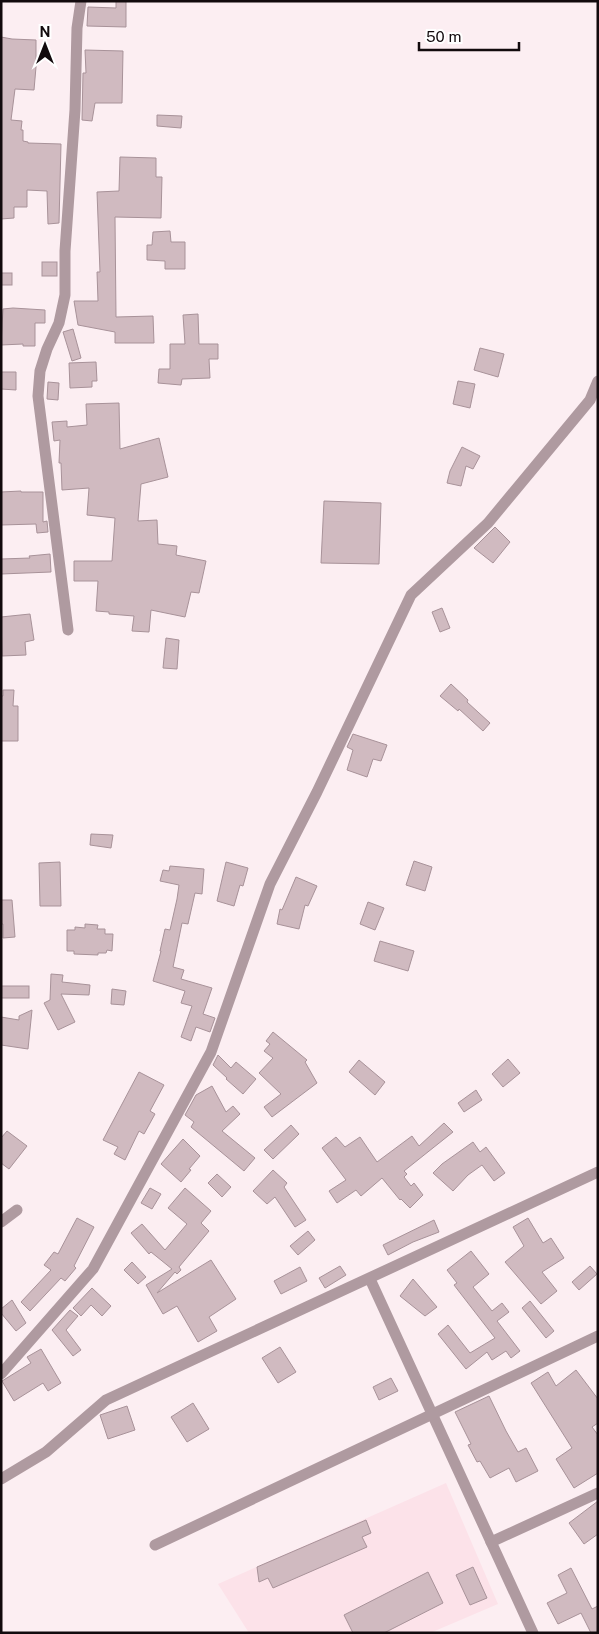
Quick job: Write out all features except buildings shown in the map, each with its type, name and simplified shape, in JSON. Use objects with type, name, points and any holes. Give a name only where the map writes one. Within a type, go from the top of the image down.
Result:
[{"type":"street","points":[[68,630],[38,396],[40,371],[47,349],[59,323],[65,295],[65,251],[75,110],[77,28],[81,1]]},
{"type":"street","points":[[1,1374],[93,1269],[211,1052],[270,884],[317,792],[411,595],[488,523],[590,400],[598,381]]},
{"type":"street","points":[[1,1479],[46,1452],[106,1400],[598,1172]]},
{"type":"street","points":[[1,1222],[17,1210]]},
{"type":"street","points":[[370,1279],[533,1633]]},
{"type":"street","points":[[155,1544],[598,1336]]},
{"type":"street","points":[[491,1542],[598,1493]]},
{"type":"shaded area","points":[[446,1483],[498,1604],[430,1633],[249,1633],[218,1584]]}]
